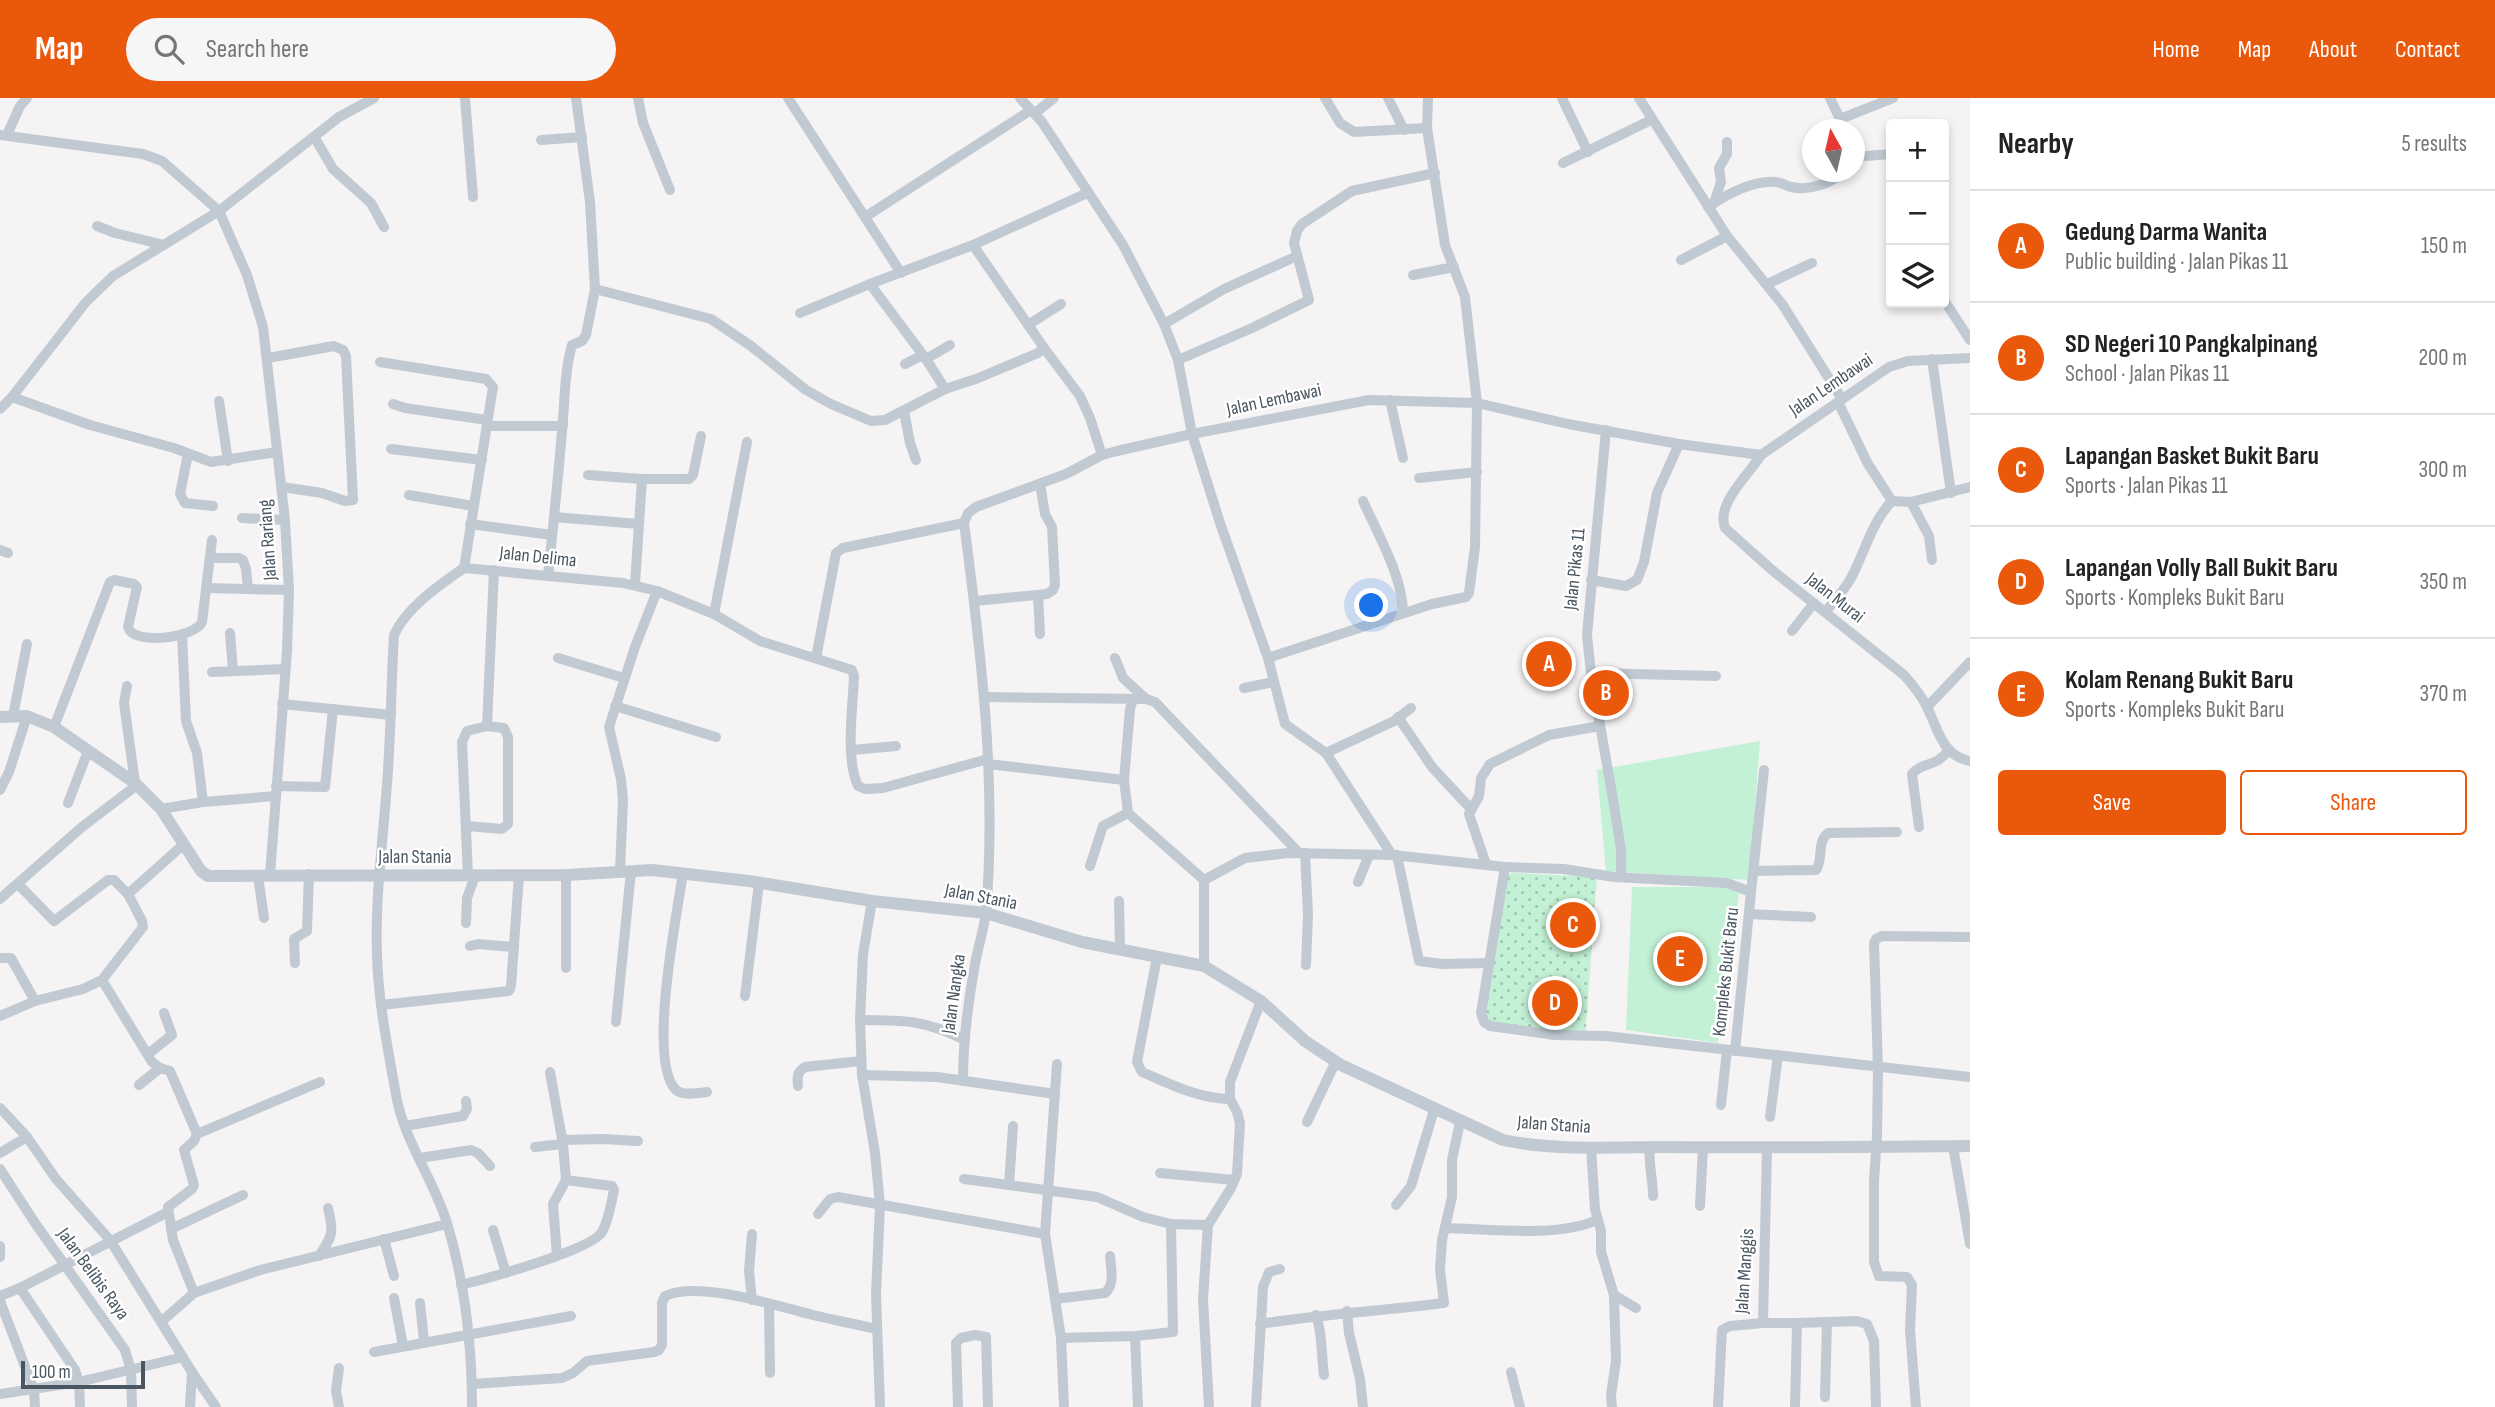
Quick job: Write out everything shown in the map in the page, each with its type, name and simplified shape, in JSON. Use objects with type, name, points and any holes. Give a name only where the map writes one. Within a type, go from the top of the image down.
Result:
[{"type":"street","points":[[27,98],[3,135],[144,154],[162,161],[219,211]]},
{"type":"street","points":[[0,409],[86,302],[113,276],[219,211],[339,117],[374,98]]},
{"type":"street","points":[[465,98],[473,197]]},
{"type":"street","points":[[548,576],[563,426],[563,399],[569,359],[572,345],[582,341],[586,335],[595,289],[590,202],[576,98]]},
{"type":"street","points":[[638,98],[643,123],[670,190]]},
{"type":"street","points":[[788,98],[901,273]]},
{"type":"street","points":[[1020,98],[1033,112],[1123,245],[1164,324],[1178,360],[1192,434],[1268,657],[1286,724],[1326,753],[1394,855],[1419,961],[1442,964],[1490,963]]},
{"type":"street","points":[[865,217],[1054,98]]},
{"type":"street","points":[[1325,98],[1340,122],[1353,132],[1427,128]]},
{"type":"street","points":[[1388,98],[1405,130]]},
{"type":"street","points":[[1268,657],[1403,613],[1466,597],[1469,593],[1475,547],[1477,402],[1465,298],[1445,245],[1427,128],[1428,98]]},
{"type":"street","points":[[1562,98],[1588,152]]},
{"type":"street","points":[[1639,98],[1651,120],[1711,205],[1727,236],[1767,284],[1840,400],[1868,464],[1892,501]]},
{"type":"street","points":[[1830,98],[1839,119]]},
{"type":"street","points":[[1851,119],[1893,98]]},
{"type":"street","points":[[1563,163],[1651,120]]},
{"type":"street","points":[[541,140],[582,137]]},
{"type":"street","points":[[315,138],[332,169],[371,203],[384,226]]},
{"type":"street","points":[[1711,205],[1721,177],[1720,165],[1727,154],[1727,142]]},
{"type":"street","points":[[1865,156],[1886,154]]},
{"type":"street","points":[[1178,360],[1309,300],[1297,256],[1295,237],[1302,224],[1345,194],[1435,173]]},
{"type":"street","points":[[1711,205],[1736,191],[1774,182],[1794,188],[1830,182]]},
{"type":"street","points":[[800,313],[973,246],[1087,193]]},
{"type":"street","name":"Jalan Rariang","points":[[219,211],[257,301],[268,358],[285,520],[289,590],[285,669],[276,791],[264,875],[264,918]]},
{"type":"street","points":[[97,226],[164,245]]},
{"type":"street","points":[[1681,260],[1727,236]]},
{"type":"street","points":[[973,246],[1080,396],[1102,455]]},
{"type":"street","points":[[1164,324],[1224,289],[1297,256]]},
{"type":"street","points":[[1767,284],[1812,263]]},
{"type":"street","points":[[1413,275],[1454,267]]},
{"type":"street","points":[[870,284],[925,357],[945,389]]},
{"type":"street","points":[[595,289],[711,319],[751,346],[806,390],[871,421],[885,420],[945,389],[976,379],[1044,348]]},
{"type":"street","points":[[1028,325],[1061,304]]},
{"type":"street","points":[[1949,308],[1970,340]]},
{"type":"street","points":[[905,364],[950,345]]},
{"type":"street","points":[[268,358],[334,346],[340,347],[346,356],[355,497],[345,501],[322,493],[282,487]]},
{"type":"street","name":"Jalan Lembawai","points":[[964,523],[968,513],[976,507],[1040,484],[1102,455],[1349,403],[1390,400],[1477,402],[1679,444],[1761,455],[1889,367],[1908,361],[1970,358]]},
{"type":"street","points":[[1932,359],[1951,493]]},
{"type":"street","points":[[380,362],[486,379],[493,387],[464,568],[445,581],[400,621],[394,635],[377,954],[381,1005],[397,1100],[405,1126],[447,1224],[461,1285],[470,1334],[472,1407]]},
{"type":"street","points":[[12,397],[90,425],[174,448],[211,462],[276,452]]},
{"type":"street","points":[[1390,400],[1403,458]]},
{"type":"street","points":[[219,401],[228,461]]},
{"type":"street","points":[[393,404],[487,423],[563,426]]},
{"type":"street","points":[[904,411],[916,460]]},
{"type":"street","name":"Jalan Pikas 11","points":[[1606,430],[1587,635],[1591,673],[1627,878]]},
{"type":"street","points":[[588,475],[642,480],[689,480],[693,475],[701,436]]},
{"type":"street","points":[[714,614],[747,442]]},
{"type":"street","points":[[1591,580],[1626,586],[1637,580],[1644,562],[1657,493],[1679,444]]},
{"type":"street","points":[[391,449],[482,460]]},
{"type":"street","points":[[188,454],[180,494],[182,499],[185,503],[213,506]]},
{"type":"street","name":"Jalan Murai","points":[[1761,455],[1723,513],[1725,528],[1772,570],[1904,675],[1927,707],[1939,737],[1949,750]]},
{"type":"street","points":[[1419,478],[1477,472]]},
{"type":"street","points":[[635,584],[642,480]]},
{"type":"street","points":[[974,601],[1047,594],[1053,590],[1052,527],[1045,514],[1040,484]]},
{"type":"street","points":[[1892,501],[1911,502],[1970,487]]},
{"type":"street","points":[[409,495],[473,506]]},
{"type":"street","points":[[1363,501],[1401,594],[1403,613]]},
{"type":"street","points":[[1825,612],[1842,593],[1874,524],[1892,501]]},
{"type":"street","points":[[1911,502],[1929,536],[1932,560]]},
{"type":"street","points":[[554,517],[639,524]]},
{"type":"street","points":[[242,518],[285,520]]},
{"type":"street","points":[[816,658],[836,553],[843,548],[964,523],[984,697],[988,762],[986,913]]},
{"type":"street","points":[[470,524],[552,535]]},
{"type":"street","points":[[54,727],[110,582],[114,580],[137,587],[128,627],[134,636],[148,638],[182,635],[200,627],[202,622],[212,540]]},
{"type":"street","points":[[210,558],[243,560],[247,589]]},
{"type":"street","name":"Jalan Delima","points":[[464,568],[635,584],[657,590],[714,614],[760,641],[852,670],[852,750]]},
{"type":"street","points":[[487,726],[494,570]]},
{"type":"street","points":[[206,588],[289,590]]},
{"type":"street","points":[[616,1022],[625,871],[621,779],[609,727],[657,590]]},
{"type":"street","points":[[1038,595],[1040,634]]},
{"type":"street","points":[[1792,631],[1814,603]]},
{"type":"street","points":[[230,633],[233,671]]},
{"type":"street","points":[[182,635],[186,721],[197,753],[203,802]]},
{"type":"street","points":[[6,716],[27,644]]},
{"type":"street","points":[[1115,658],[1123,678],[1146,699]]},
{"type":"street","points":[[558,659],[624,678]]},
{"type":"street","points":[[1927,707],[1970,662]]},
{"type":"street","points":[[212,672],[285,669]]},
{"type":"street","points":[[1591,673],[1716,676]]},
{"type":"street","points":[[1244,688],[1274,682]]},
{"type":"street","points":[[0,900],[82,827],[136,784],[124,704],[127,687]]},
{"type":"street","points":[[984,697],[1146,699],[1155,702],[1302,853],[1308,914],[1306,965]]},
{"type":"street","points":[[1133,699],[1124,779],[1128,813],[1204,880],[1204,966]]},
{"type":"street","points":[[282,704],[391,715]]},
{"type":"street","points":[[615,706],[716,737]]},
{"type":"street","points":[[1326,753],[1398,718],[1411,708]]},
{"type":"street","points":[[161,809],[276,791],[325,787],[333,709]]},
{"type":"street","name":"Jalan Stania","points":[[6,716],[27,716],[54,727],[136,784],[161,809],[201,871],[208,876],[566,875],[625,871],[683,873],[872,901],[986,913],[1121,950],[1204,966],[1261,1001],[1305,1041],[1336,1061],[1434,1110],[1503,1140],[1524,1144],[1591,1147],[1970,1146]]},
{"type":"street","points":[[0,790],[9,772],[27,716]]},
{"type":"street","points":[[1398,718],[1432,767],[1471,808]]},
{"type":"street","points":[[466,923],[471,876],[467,826],[462,742],[467,731],[487,726],[503,728],[508,737],[508,824],[502,829],[467,826]]},
{"type":"street","points":[[1486,864],[1469,814],[1479,796],[1480,778],[1490,764],[1549,735],[1600,726]]},
{"type":"street","points":[[896,746],[852,750],[858,786],[865,789],[883,788],[988,762],[1124,779]]},
{"type":"street","points":[[1919,827],[1912,774],[1915,770],[1941,760],[1949,750],[1956,757],[1970,761]]},
{"type":"street","points":[[68,803],[88,751]]},
{"type":"street","points":[[1751,891],[1764,770]]},
{"type":"street","points":[[1090,866],[1103,826],[1128,813]]},
{"type":"street","points":[[1754,872],[1816,870],[1820,863],[1820,843],[1828,833],[1897,832]]},
{"type":"street","points":[[128,894],[184,844]]},
{"type":"street","name":"Kompleks Bukit Baru","points":[[1204,880],[1245,858],[1302,853],[1394,855],[1505,867],[1564,869],[1627,878],[1727,883],[1751,891],[1731,1050]]},
{"type":"street","points":[[1358,881],[1369,855]]},
{"type":"street","name":"Kompleks Bukit Baru","points":[[1505,867],[1481,1013],[1484,1022],[1490,1026],[1554,1035],[1614,1038],[1970,1077]]},
{"type":"street","points":[[683,873],[663,1017],[664,1055],[670,1079],[676,1090],[684,1093],[707,1092]]},
{"type":"street","points":[[295,963],[294,939],[307,931],[309,874]]},
{"type":"street","points":[[381,1005],[509,990],[519,875]]},
{"type":"street","points":[[566,875],[566,968]]},
{"type":"street","points":[[0,1016],[35,1001],[73,993],[102,980],[143,927],[128,894],[114,880],[107,880],[54,921],[18,884]]},
{"type":"street","points":[[745,996],[759,883]]},
{"type":"street","points":[[872,901],[863,954],[860,1020],[862,1075],[880,1205],[876,1329],[880,1407]]},
{"type":"street","points":[[1119,901],[1121,950]]},
{"type":"street","name":"Jalan Nangka","points":[[963,1081],[974,968],[986,913]]},
{"type":"street","points":[[1749,914],[1811,917]]},
{"type":"street","points":[[1916,1407],[1910,1330],[1912,1284],[1906,1277],[1882,1278],[1876,1271],[1874,1181],[1878,1068],[1874,943],[1882,936],[1970,937]]},
{"type":"street","points":[[470,946],[478,944],[514,947]]},
{"type":"street","points":[[1157,957],[1137,1062],[1139,1068],[1142,1072],[1191,1093],[1230,1099]]},
{"type":"street","points":[[0,958],[12,958],[35,1001]]},
{"type":"street","points":[[102,980],[155,1065],[170,1071],[197,1134]]},
{"type":"street","points":[[1209,1407],[1203,1299],[1208,1225],[1234,1180],[1240,1123],[1230,1099],[1230,1082],[1261,1001]]},
{"type":"street","points":[[148,1054],[172,1035],[164,1013]]},
{"type":"street","points":[[860,1020],[907,1020],[925,1023],[965,1040]]},
{"type":"street","points":[[1721,1105],[1731,1050]]},
{"type":"street","points":[[1770,1117],[1779,1055]]},
{"type":"street","points":[[798,1086],[797,1077],[805,1067],[861,1061]]},
{"type":"street","points":[[1307,1122],[1336,1061]]},
{"type":"street","points":[[1057,1065],[1045,1234],[1061,1338],[1064,1407]]},
{"type":"street","points":[[139,1085],[160,1068]]},
{"type":"street","points":[[550,1072],[563,1142],[566,1180],[554,1204],[557,1256]]},
{"type":"street","points":[[862,1075],[937,1077],[1055,1094]]},
{"type":"street","points":[[194,1293],[179,1257],[168,1212],[171,1203],[194,1185],[184,1150],[197,1134],[320,1082]]},
{"type":"street","points":[[405,1126],[463,1116],[467,1109],[466,1101]]},
{"type":"street","points":[[0,1108],[27,1138],[56,1179],[110,1240],[216,1407]]},
{"type":"street","points":[[1396,1205],[1410,1186],[1434,1110]]},
{"type":"street","points":[[1261,1324],[1347,1311],[1394,1310],[1444,1303],[1440,1270],[1452,1197],[1452,1160],[1460,1122]]},
{"type":"street","points":[[1009,1185],[1013,1126]]},
{"type":"street","points":[[0,1153],[27,1138]]},
{"type":"street","points":[[535,1147],[603,1139],[638,1142]]},
{"type":"street","points":[[1953,1146],[1970,1244]]},
{"type":"street","points":[[1591,1147],[1601,1252],[1614,1295],[1616,1361],[1612,1407]]},
{"type":"street","points":[[1650,1147],[1653,1196]]},
{"type":"street","points":[[1700,1206],[1703,1147]]},
{"type":"street","name":"Jalan Manggis","points":[[1718,1407],[1722,1330],[1730,1325],[1763,1323],[1767,1147]]},
{"type":"street","points":[[420,1158],[471,1150],[478,1153],[490,1166]]},
{"type":"street","name":"Jalan Belibis Raya","points":[[0,1169],[125,1350],[131,1370],[132,1407]]},
{"type":"street","points":[[1160,1173],[1234,1180]]},
{"type":"street","points":[[964,1179],[1097,1197],[1143,1217],[1171,1224],[1208,1225]]},
{"type":"street","points":[[461,1285],[557,1256],[601,1234],[614,1190],[612,1186],[566,1180]]},
{"type":"street","points":[[171,1229],[243,1195]]},
{"type":"street","points":[[818,1214],[834,1197],[1045,1234]]},
{"type":"street","points":[[319,1256],[334,1230],[328,1208]]},
{"type":"street","points":[[35,1407],[34,1390],[0,1299],[168,1212]]},
{"type":"street","points":[[1445,1228],[1561,1230],[1585,1226],[1597,1220]]},
{"type":"street","points":[[161,1322],[194,1293],[260,1270],[447,1224]]},
{"type":"street","points":[[1061,1338],[1174,1332],[1171,1224]]},
{"type":"street","points":[[493,1230],[506,1273]]},
{"type":"street","points":[[752,1234],[748,1271],[752,1300]]},
{"type":"street","points":[[384,1239],[394,1276]]},
{"type":"street","points":[[0,1246],[0,1257]]},
{"type":"street","points":[[1055,1299],[1105,1293],[1109,1290],[1110,1256]]},
{"type":"street","points":[[1256,1407],[1264,1279],[1272,1270],[1280,1269]]},
{"type":"street","points":[[20,1288],[75,1370],[79,1382],[80,1407]]},
{"type":"street","points":[[472,1384],[562,1378],[587,1361],[659,1350],[662,1345],[662,1303],[665,1296],[671,1293],[706,1291],[876,1329]]},
{"type":"street","points":[[1614,1295],[1636,1308]]},
{"type":"street","points":[[394,1298],[403,1346]]},
{"type":"street","points":[[420,1303],[424,1341]]},
{"type":"street","points":[[769,1304],[770,1373]]},
{"type":"street","points":[[1347,1311],[1363,1407]]},
{"type":"street","points":[[1316,1315],[1323,1347],[1321,1361],[1324,1375]]},
{"type":"street","points":[[374,1352],[571,1316]]},
{"type":"street","points":[[1763,1323],[1857,1321],[1867,1324],[1874,1341],[1876,1407]]},
{"type":"street","points":[[1825,1397],[1827,1322]]},
{"type":"street","points":[[1796,1407],[1797,1323]]},
{"type":"street","points":[[958,1407],[956,1343],[961,1338],[975,1335],[986,1337],[988,1407]]},
{"type":"street","points":[[1135,1336],[1138,1407]]},
{"type":"street","points":[[0,1394],[79,1382],[183,1357]]},
{"type":"street","points":[[339,1368],[336,1391],[339,1407]]},
{"type":"street","points":[[190,1407],[192,1372]]},
{"type":"street","points":[[1511,1372],[1520,1407]]},
{"type":"green space","points":[[1760,741],[1749,880],[1606,871],[1597,770]]},
{"type":"green space","points":[[1512,873],[1597,877],[1585,1039],[1483,1025],[1507,875]]},
{"type":"green space","points":[[1632,887],[1740,887],[1718,1043],[1626,1030]]},
{"type":"green space","points":[[1559,905],[1591,908],[1588,947],[1553,943]]},
{"type":"green space","points":[[1537,980],[1580,984],[1572,1029],[1530,1022]]},
{"type":"place","name":"Gedung Darma Wanita","points":[[1549,664]]},
{"type":"place","name":"SD Negeri 10 Pangkalpinang","points":[[1606,693]]},
{"type":"place","name":"Lapangan Basket Bukit Baru","points":[[1573,925]]},
{"type":"place","name":"Kolam Renang Bukit Baru","points":[[1680,959]]},
{"type":"place","name":"Lapangan Volly Ball Bukit Baru","points":[[1555,1003]]}]
